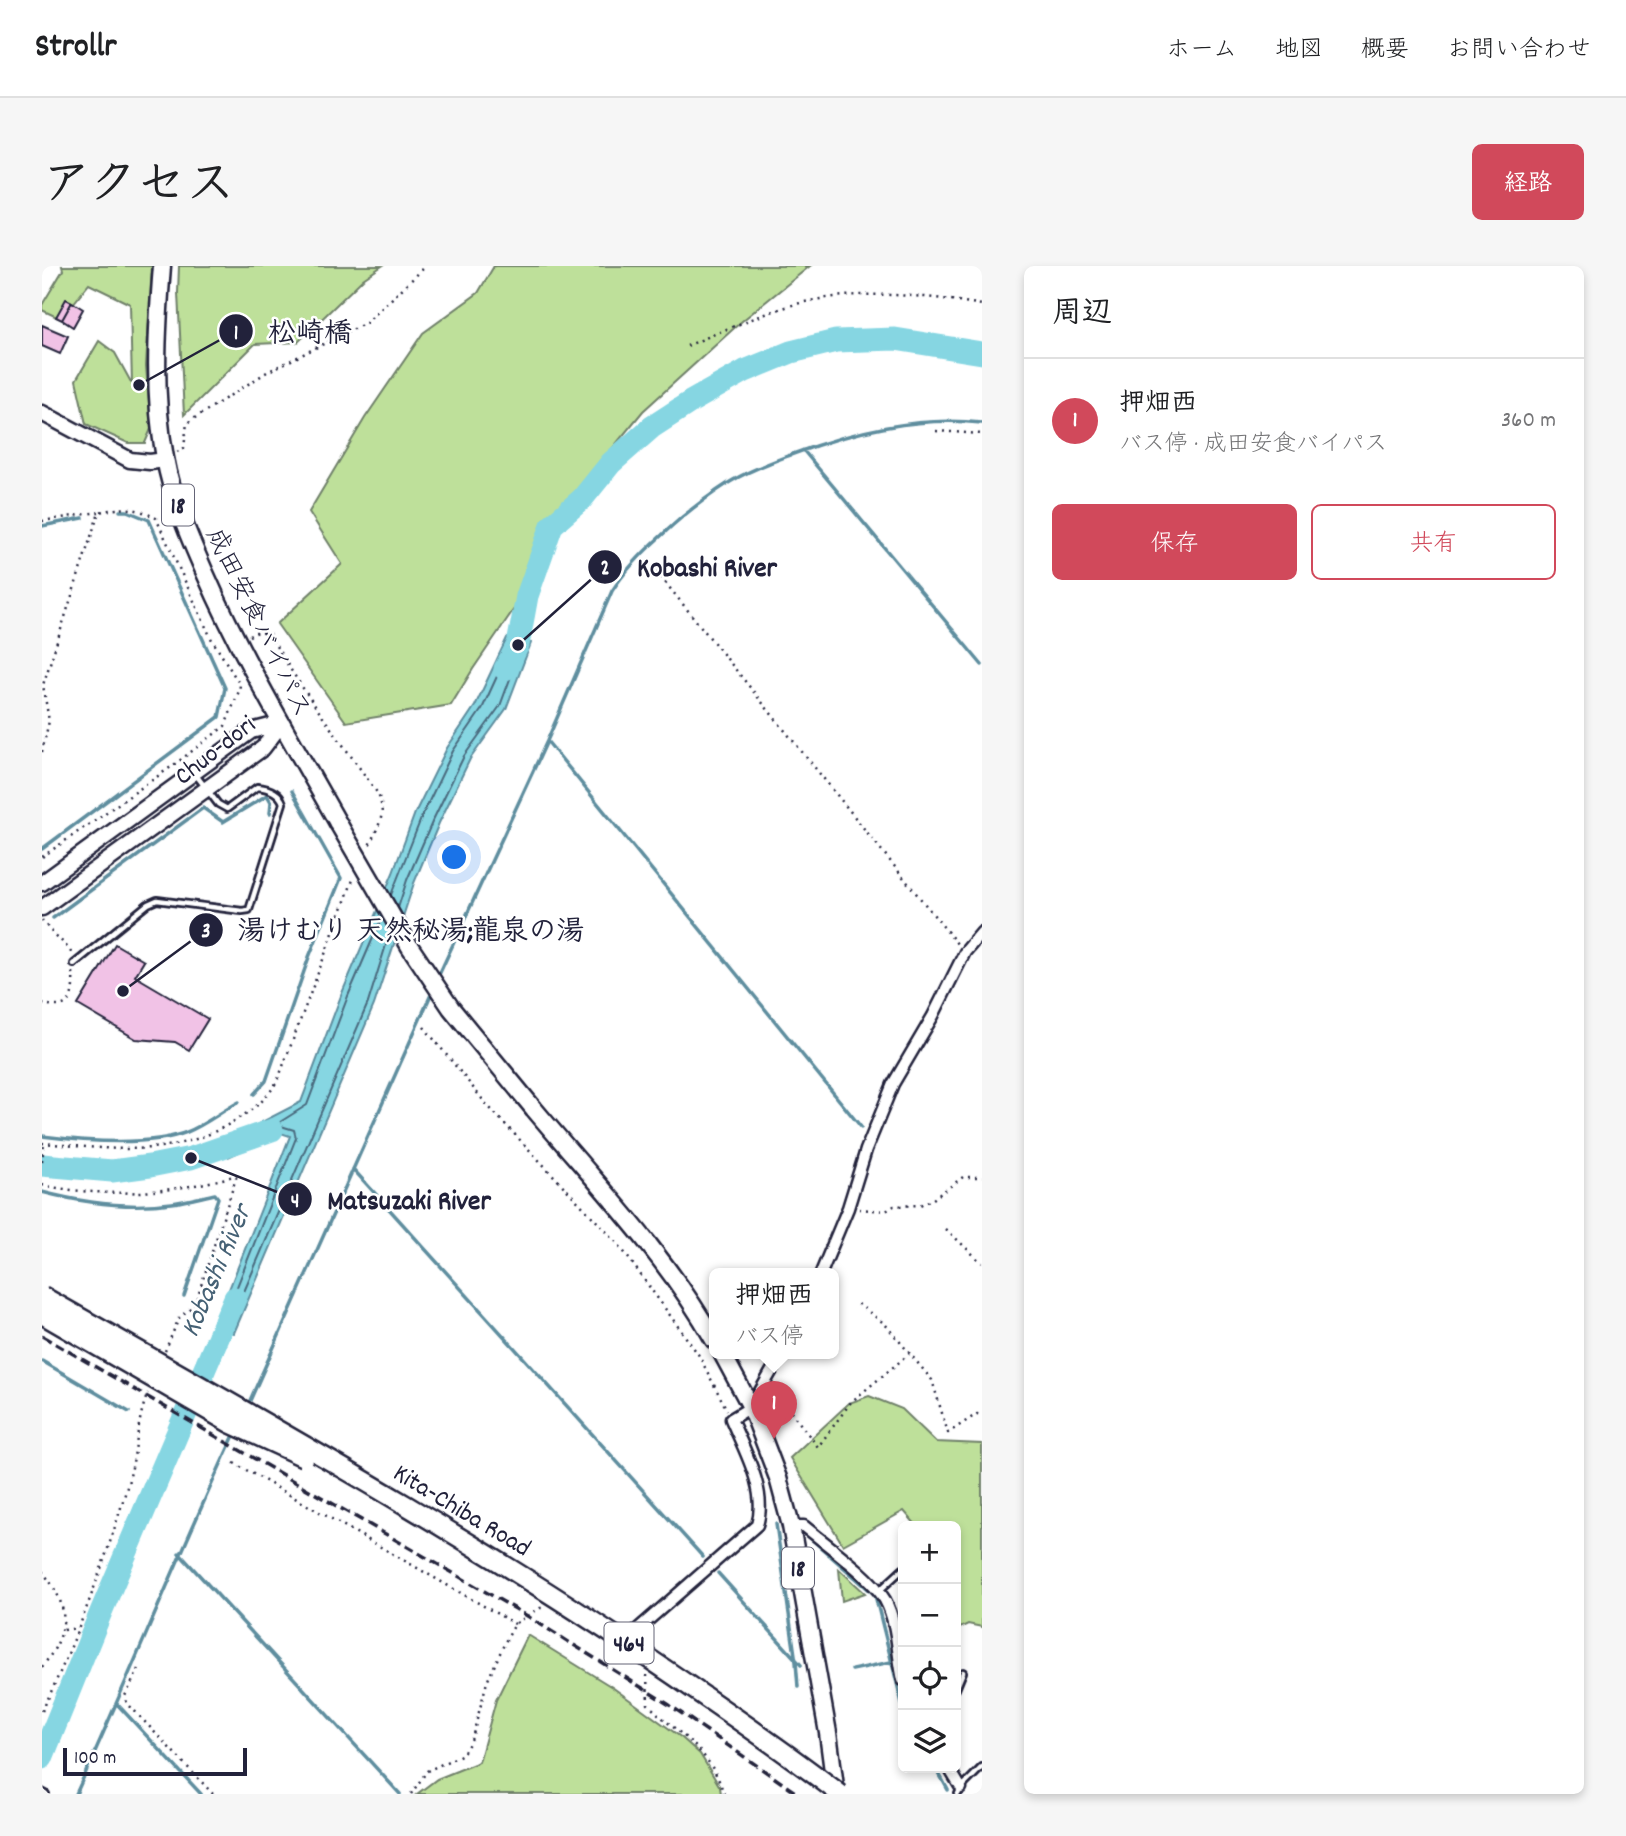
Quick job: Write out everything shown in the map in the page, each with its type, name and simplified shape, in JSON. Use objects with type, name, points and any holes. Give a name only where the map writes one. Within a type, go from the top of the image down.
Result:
[{"type":"highway","name":"Kita-Chiba Road","points":[[42,1296],[409,1506],[617,1635],[794,1759],[838,1794]]},
{"type":"highway","points":[[42,1314],[230,1423],[409,1506]]},
{"type":"main road","name":"成田安食バイパス","points":[[162,266],[156,377],[165,460],[194,548],[237,642],[410,947],[444,998],[492,1060],[679,1283],[709,1330]]},
{"type":"main road","name":"18","points":[[725,1359],[751,1407],[778,1478],[791,1526],[838,1794]]},
{"type":"street","points":[[42,413],[130,460],[165,460]]},
{"type":"street","name":"Chuo-dori","points":[[42,883],[251,731],[282,723]]},
{"type":"street","name":"Chuo-dori","points":[[42,908],[263,748],[282,723]]},
{"type":"street","points":[[823,1268],[893,1084],[933,1016],[965,952],[982,932]]},
{"type":"street","points":[[615,1649],[757,1525],[762,1511],[755,1479],[731,1419],[751,1407],[779,1359]]},
{"type":"street","points":[[791,1526],[804,1526],[878,1591],[892,1619],[898,1652]]},
{"type":"street","points":[[952,1773],[962,1792]]},
{"type":"lane","points":[[74,964],[148,904],[157,901],[249,910],[283,803],[281,796],[270,789],[257,787],[227,809],[218,804],[194,772]]},
{"type":"lane","points":[[878,1591],[898,1573]]},
{"type":"lane","points":[[961,1677],[963,1672]]},
{"type":"lane","points":[[962,1792],[982,1767]]},
{"type":"path","points":[[165,460],[184,448],[187,423],[267,372],[366,323],[426,266]]},
{"type":"path","points":[[687,346],[788,306],[848,296],[903,295],[982,305]]},
{"type":"path","points":[[936,431],[982,434]]},
{"type":"path","points":[[42,521],[123,507],[142,511],[156,519],[211,638],[240,685],[225,726],[172,767],[42,857]]},
{"type":"path","points":[[42,752],[49,721],[42,685],[99,512]]},
{"type":"path","points":[[652,566],[965,952]]},
{"type":"path","points":[[237,642],[258,632],[269,635],[289,670],[378,794],[384,808],[382,819],[369,845]]},
{"type":"path","points":[[42,1162],[43,1143],[127,1151],[160,1149],[209,1135],[258,1106],[273,1090],[279,1077],[358,870]]},
{"type":"path","points":[[42,920],[74,957],[74,985],[69,1001],[64,1006],[54,1007],[42,1003]]},
{"type":"path","points":[[424,1027],[487,1105],[619,1245],[698,1354],[731,1419]]},
{"type":"path","points":[[42,1185],[69,1191],[154,1191],[202,1185],[237,1175],[195,1304],[179,1318],[164,1354]]},
{"type":"path","points":[[848,1208],[886,1210],[894,1206],[920,1205],[963,1177],[982,1177]]},
{"type":"path","points":[[946,1229],[982,1262]]},
{"type":"path","points":[[858,1304],[886,1324],[932,1380],[948,1433],[977,1415],[982,1415]]},
{"type":"path","points":[[778,1395],[818,1447],[851,1402],[910,1353]]},
{"type":"path","points":[[42,1711],[97,1578],[130,1474],[140,1420],[149,1390]]},
{"type":"path","points":[[234,1463],[516,1625]]},
{"type":"path","points":[[42,1571],[62,1604],[64,1630],[42,1667]]},
{"type":"path","points":[[411,1794],[427,1771],[463,1754],[472,1738],[487,1682],[516,1625],[540,1608],[550,1608]]},
{"type":"path","points":[[64,1630],[77,1628]]},
{"type":"path","points":[[643,1668],[647,1675],[648,1704],[708,1759],[724,1794]]},
{"type":"path","points":[[139,1669],[125,1696],[128,1703],[213,1794]]},
{"type":"path","points":[[42,1703],[47,1700]]},
{"type":"green space","points":[[62,266],[152,266],[146,366],[151,429],[145,443],[128,443],[86,424],[76,380],[99,341],[115,353],[132,384],[130,304],[89,284],[61,319],[42,310],[42,305],[63,270]]},
{"type":"green space","points":[[179,266],[382,266],[363,279],[298,342],[255,344],[184,415]]},
{"type":"green space","points":[[494,266],[810,266],[742,321],[643,411],[561,511],[518,603],[451,705],[346,722],[277,624],[342,564],[309,512],[365,418],[423,333],[478,293]]},
{"type":"green space","points":[[869,1396],[902,1409],[936,1442],[982,1444],[982,1627],[968,1624],[961,1628],[961,1521],[913,1521],[904,1511],[843,1545],[790,1458],[849,1403]]},
{"type":"green space","points":[[839,1569],[865,1593],[842,1601]]},
{"type":"green space","points":[[528,1635],[612,1687],[682,1738],[700,1754],[720,1787],[721,1794],[417,1794],[437,1779],[479,1762],[496,1700]]},
{"type":"water","points":[[507,638],[531,643],[506,709],[470,759],[439,823],[414,883],[374,1005],[234,1333],[216,1322],[290,1136],[281,1133],[228,1157],[254,1126],[301,1102],[415,813],[447,748],[475,706]]},
{"type":"building","points":[[66,299],[72,302],[62,320],[56,317]]},
{"type":"building","points":[[72,302],[83,309],[73,327],[62,320]]},
{"type":"building","points":[[42,325],[68,336],[60,354],[42,346]]},
{"type":"building","points":[[115,944],[144,961],[135,976],[208,1019],[189,1050],[175,1042],[136,1039],[78,1005]]},
{"type":"waterway","name":"Kobashi River","points":[[505,669],[518,645],[527,596],[552,525],[582,499],[611,463],[652,427],[745,371],[791,352],[836,341],[895,339],[982,353]]},
{"type":"waterway","points":[[437,979],[547,741],[612,591],[642,554],[712,494],[745,474],[777,460],[839,438],[886,427],[934,422],[982,423]]},
{"type":"waterway","points":[[803,450],[982,665]]},
{"type":"waterway","points":[[42,849],[219,717],[225,688],[149,520],[120,511]]},
{"type":"waterway","points":[[42,526],[83,518]]},
{"type":"waterway","points":[[547,741],[861,1127]]},
{"type":"waterway","points":[[254,1094],[266,1081],[309,957],[341,878],[292,791]]},
{"type":"waterway","points":[[53,918],[203,808],[223,822],[267,795],[271,802],[270,813]]},
{"type":"waterway","points":[[248,1405],[433,990]]},
{"type":"waterway","points":[[42,1136],[115,1142],[172,1137],[194,1129],[239,1102]]},
{"type":"waterway","points":[[42,1165],[112,1171],[150,1166],[191,1158],[272,1130]]},
{"type":"waterway","points":[[353,1169],[703,1557]]},
{"type":"waterway","points":[[42,1192],[90,1202],[123,1205],[156,1205],[215,1194],[218,1198],[184,1296]]},
{"type":"waterway","name":"Kobashi River","points":[[42,1758],[235,1298]]},
{"type":"waterway","points":[[42,1361],[129,1412]]},
{"type":"waterway","points":[[76,1794],[236,1431]]},
{"type":"waterway","points":[[776,1524],[798,1687]]},
{"type":"waterway","points":[[802,1531],[875,1595],[898,1687]]},
{"type":"waterway","points":[[179,1553],[400,1794]]},
{"type":"waterway","points":[[718,1573],[801,1665]]},
{"type":"waterway","points":[[852,1670],[891,1662]]},
{"type":"waterway","points":[[117,1704],[201,1794]]},
{"type":"waterway","points":[[939,1773],[948,1790]]},
{"type":"railway","points":[[42,1336],[524,1614],[668,1704],[798,1794]]},
{"type":"place","name":"松崎橋","points":[[139,385]]},
{"type":"place","name":"Kobashi River","points":[[518,645]]},
{"type":"place","name":"湯けむり 天然秘湯;龍泉の湯","points":[[123,991]]},
{"type":"place","name":"Matsuzaki River","points":[[191,1158]]},
{"type":"place","name":"押畑西","points":[[774,1439]]}]
